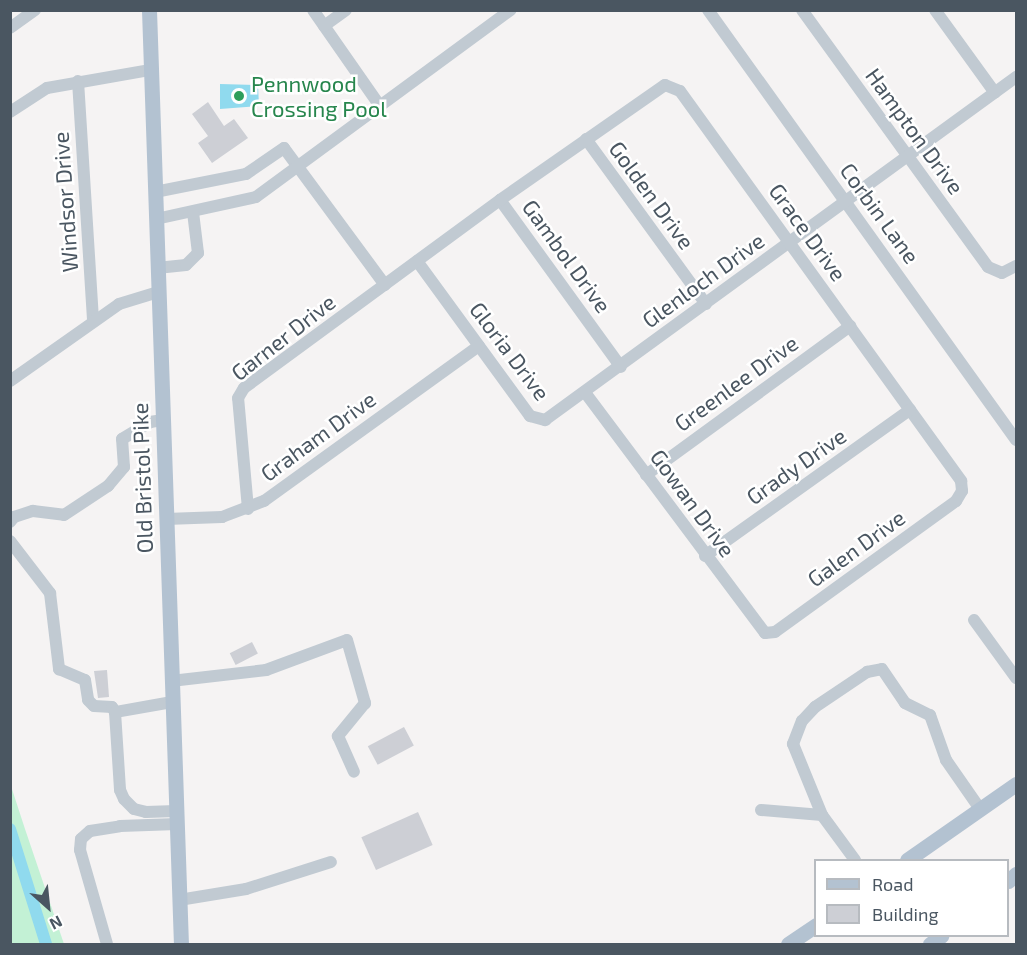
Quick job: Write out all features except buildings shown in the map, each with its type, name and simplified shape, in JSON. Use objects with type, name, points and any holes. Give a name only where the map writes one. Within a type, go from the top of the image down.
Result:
[{"type":"main road","name":"Old Bristol Pike","points":[[149,10],[181,945]]},
{"type":"main road","points":[[910,859],[1017,784]]},
{"type":"main road","points":[[788,945],[814,926]]},
{"type":"street","points":[[313,10],[381,106]]},
{"type":"street","points":[[324,26],[345,10]]},
{"type":"street","points":[[156,219],[248,201],[511,10]]},
{"type":"street","name":"Corbin Lane","points":[[708,10],[1017,440]]},
{"type":"street","name":"Hampton Drive","points":[[802,10],[988,267],[997,273],[1017,266]]},
{"type":"street","points":[[935,10],[995,93]]},
{"type":"street","points":[[10,28],[28,13]]},
{"type":"street","points":[[10,112],[47,88],[150,70]]},
{"type":"street","name":"Glenloch Drive","points":[[585,392],[1017,77]]},
{"type":"street","name":"Windsor Drive","points":[[78,81],[93,320]]},
{"type":"street","name":"Grace Drive","points":[[586,139],[659,87],[675,87],[961,481],[962,491]]},
{"type":"street","name":"Garner Drive","points":[[248,509],[239,393],[586,139]]},
{"type":"street","name":"Golden Drive","points":[[586,139],[706,304]]},
{"type":"street","points":[[155,192],[246,174],[284,148],[385,285]]},
{"type":"street","name":"Gambol Drive","points":[[500,200],[621,366]]},
{"type":"street","points":[[157,268],[186,264],[198,253],[193,212]]},
{"type":"street","name":"Gloria Drive","points":[[417,261],[537,420],[548,418],[585,392]]},
{"type":"street","points":[[10,381],[93,320],[119,304],[158,292]]},
{"type":"street","name":"Greenlee Drive","points":[[646,475],[850,326]]},
{"type":"street","name":"Graham Drive","points":[[166,519],[222,517],[264,501],[479,346]]},
{"type":"street","name":"Gowan Drive","points":[[585,392],[761,631],[770,634]]},
{"type":"street","name":"Grady Drive","points":[[705,556],[910,410]]},
{"type":"street","points":[[10,522],[33,511],[64,515],[108,486],[124,467],[122,439],[150,422],[163,420]]},
{"type":"street","name":"Galen Drive","points":[[770,634],[956,501],[962,491]]},
{"type":"street","points":[[10,541],[50,593],[59,669],[85,680],[88,700],[94,706],[112,707],[115,712],[120,790],[124,799],[134,809],[176,818]]},
{"type":"street","points":[[974,620],[1017,678]]},
{"type":"street","points":[[171,681],[266,670],[347,640],[365,703],[338,736],[354,772]]},
{"type":"street","points":[[854,859],[822,815],[793,744],[796,732],[814,707],[857,677],[876,668],[887,674],[905,703],[930,715],[946,760],[980,809]]},
{"type":"street","points":[[115,712],[172,702]]},
{"type":"street","points":[[760,810],[822,815]]},
{"type":"street","points":[[108,945],[80,850],[81,839],[90,831],[176,818]]},
{"type":"street","points":[[179,900],[246,889],[331,862]]},
{"type":"green space","points":[[10,783],[25,829],[64,944],[11,944]]},
{"type":"water","name":"Pennwood Crossing Pool","points":[[220,84],[258,85],[259,106],[220,109]]},
{"type":"waterway","points":[[10,829],[46,944]]},
{"type":"place","name":"Pennwood Crossing Pool","points":[[239,96]]}]
